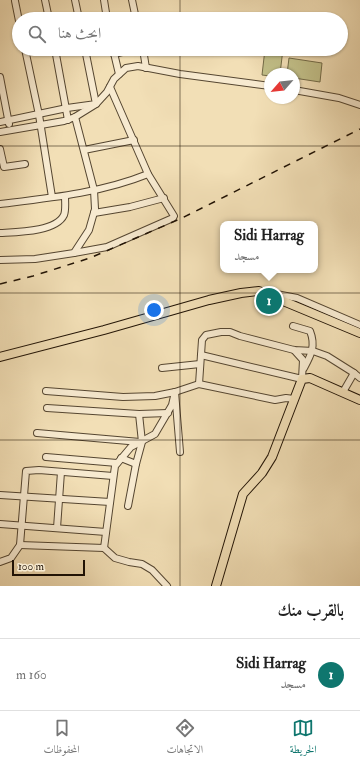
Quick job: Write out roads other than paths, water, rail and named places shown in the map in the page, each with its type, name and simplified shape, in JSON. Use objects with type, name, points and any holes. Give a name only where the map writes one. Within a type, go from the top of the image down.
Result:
[{"type":"main road","points":[[0,357],[104,330],[209,300],[235,294],[259,291],[360,333]]},
{"type":"main road","points":[[216,586],[241,498],[248,487],[262,473],[272,457],[303,375],[360,400]]},
{"type":"street","points":[[45,0],[48,12]]},
{"type":"street","points":[[75,0],[77,12]]},
{"type":"street","points":[[104,0],[106,12]]},
{"type":"street","points":[[132,0],[135,12]]},
{"type":"street","points":[[15,1],[17,12]]},
{"type":"street","points":[[26,56],[41,126],[52,197]]},
{"type":"street","points":[[56,56],[68,120]]},
{"type":"street","points":[[86,56],[96,104]]},
{"type":"street","points":[[115,56],[119,74]]},
{"type":"street","points":[[144,56],[146,68]]},
{"type":"street","points":[[0,132],[41,126],[75,117],[96,104],[110,87],[114,78],[126,68],[138,66],[180,74],[264,85]]},
{"type":"street","points":[[0,77],[11,131]]},
{"type":"street","points":[[0,260],[35,259],[107,247],[173,218],[174,215],[148,174],[110,87]]},
{"type":"street","points":[[300,91],[339,98],[360,105]]},
{"type":"street","points":[[0,122],[39,115],[66,108],[96,104]]},
{"type":"street","points":[[74,253],[89,230],[96,209],[94,190],[75,117]]},
{"type":"street","points":[[84,150],[134,140]]},
{"type":"street","points":[[0,149],[4,167],[25,164]]},
{"type":"street","points":[[0,204],[65,196],[94,190],[148,174]]},
{"type":"street","points":[[0,233],[43,228],[58,223],[64,214],[65,196]]},
{"type":"street","points":[[94,213],[130,207],[164,198]]},
{"type":"street","points":[[259,291],[297,298],[360,325]]},
{"type":"street","points":[[294,326],[310,331],[313,339],[312,351],[303,375]]},
{"type":"street","points":[[199,384],[202,340],[206,335],[221,332],[230,332],[294,350],[312,351],[326,356],[360,378]]},
{"type":"street","points":[[294,350],[303,360],[303,375]]},
{"type":"street","points":[[201,355],[303,375]]},
{"type":"street","points":[[162,368],[200,364]]},
{"type":"street","points":[[343,392],[354,373]]},
{"type":"street","points":[[46,391],[123,397],[155,396],[176,392],[199,384],[275,400],[286,398],[294,399]]},
{"type":"street","points":[[104,548],[115,466],[131,447],[155,434],[168,413],[176,392]]},
{"type":"street","points":[[176,392],[180,452]]},
{"type":"street","points":[[47,408],[138,414],[168,413]]},
{"type":"street","points":[[128,506],[142,442],[138,414]]},
{"type":"street","points":[[36,433],[142,442]]},
{"type":"street","points":[[46,457],[119,460],[136,464]]},
{"type":"street","points":[[0,562],[11,558],[20,545],[26,471],[39,470],[113,476]]},
{"type":"street","points":[[57,528],[61,472]]},
{"type":"street","points":[[0,495],[110,502]]},
{"type":"street","points":[[0,524],[106,532]]},
{"type":"street","points":[[20,545],[104,548],[115,558],[142,564],[152,570],[167,586]]},
{"type":"railway","points":[[0,284],[33,276],[90,258],[182,218],[360,129]]},
{"type":"place","name":"Sidi Harrag","points":[[269,301]]}]
